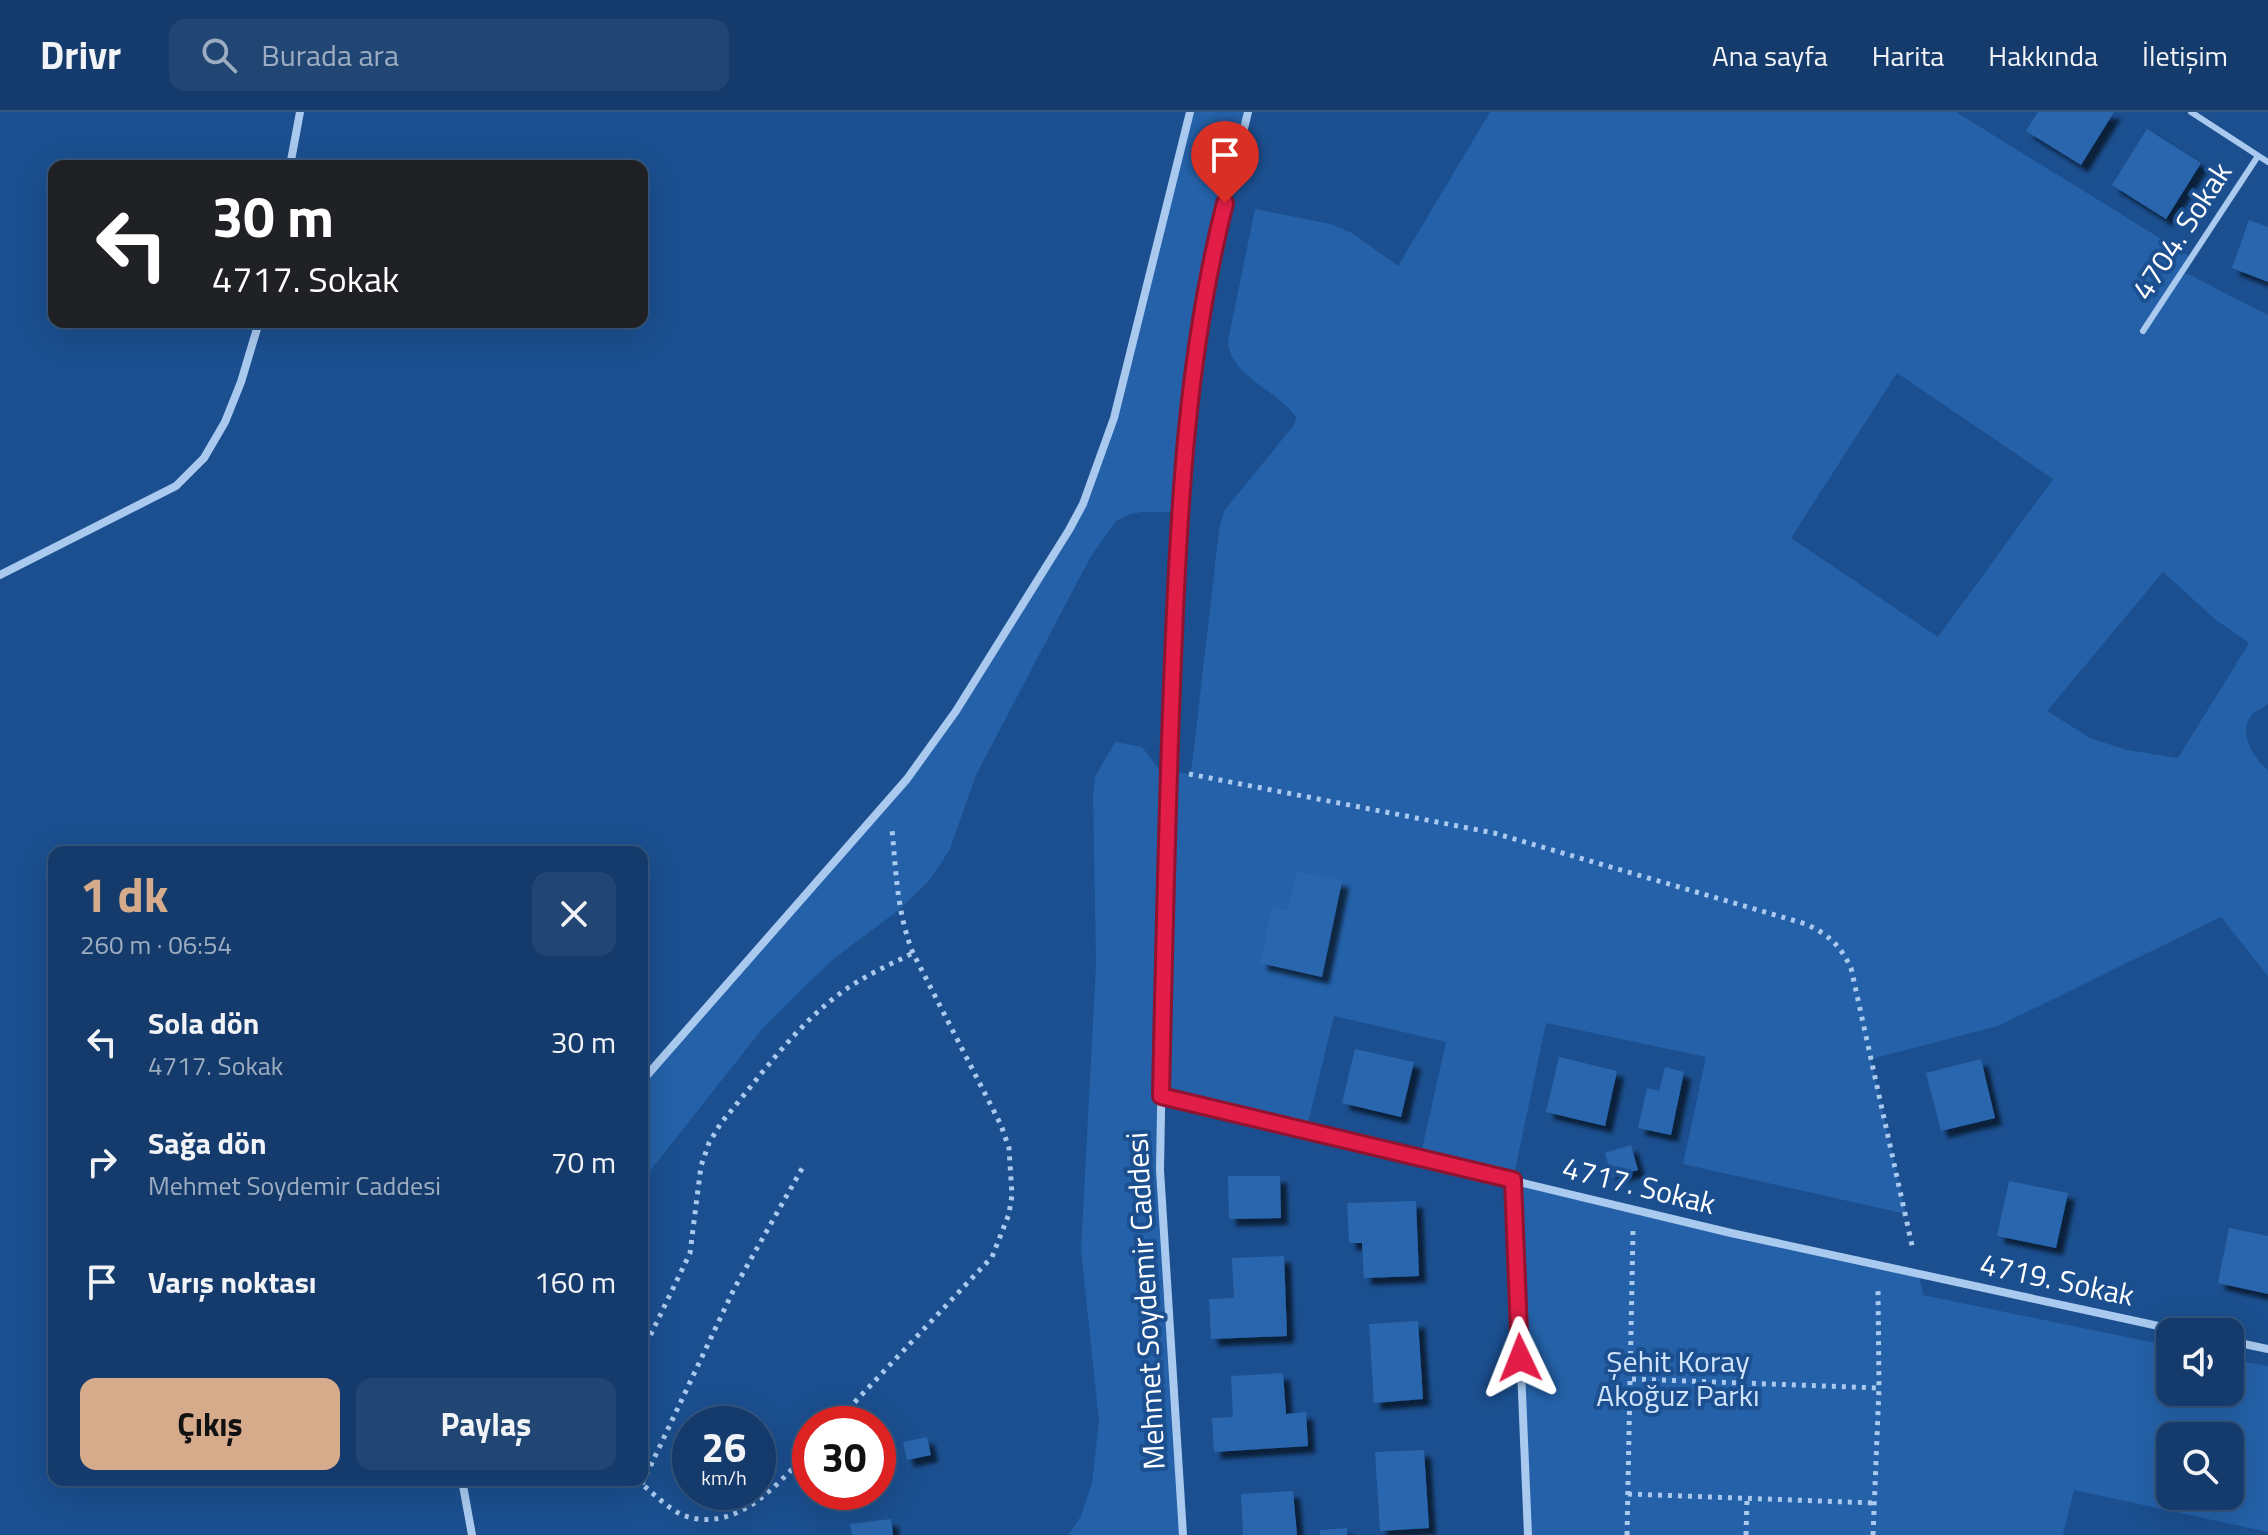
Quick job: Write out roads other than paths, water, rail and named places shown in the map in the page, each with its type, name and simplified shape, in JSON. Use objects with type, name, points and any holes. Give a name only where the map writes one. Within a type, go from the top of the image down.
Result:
[{"type":"street","points":[[291,160],[300,112]]},
{"type":"street","points":[[648,1074],[890,800],[956,711],[1083,504],[1114,418],[1190,112]]},
{"type":"street","name":"Mehmet Soydemir Caddesi","points":[[1183,1535],[1163,1245],[1161,1096],[1168,772],[1180,512],[1193,360],[1212,258],[1248,112]]},
{"type":"street","points":[[0,575],[176,486],[204,458],[225,422],[257,328]]},
{"type":"street","name":"4717. Sokak","points":[[1161,1096],[1919,1275]]},
{"type":"street","points":[[1513,1180],[1528,1535]]},
{"type":"street","name":"4719. Sokak","points":[[1919,1275],[2156,1326]]},
{"type":"street","points":[[2244,1344],[2268,1349]]},
{"type":"street","points":[[463,1486],[472,1535]]},
{"type":"lane","points":[[2191,112],[2268,162]]},
{"type":"lane","name":"4704. Sokak","points":[[2143,331],[2258,156]]},
{"type":"park label","name":"Şehit Koray Akoğuz Parkı","points":[[1678,1379]]}]
